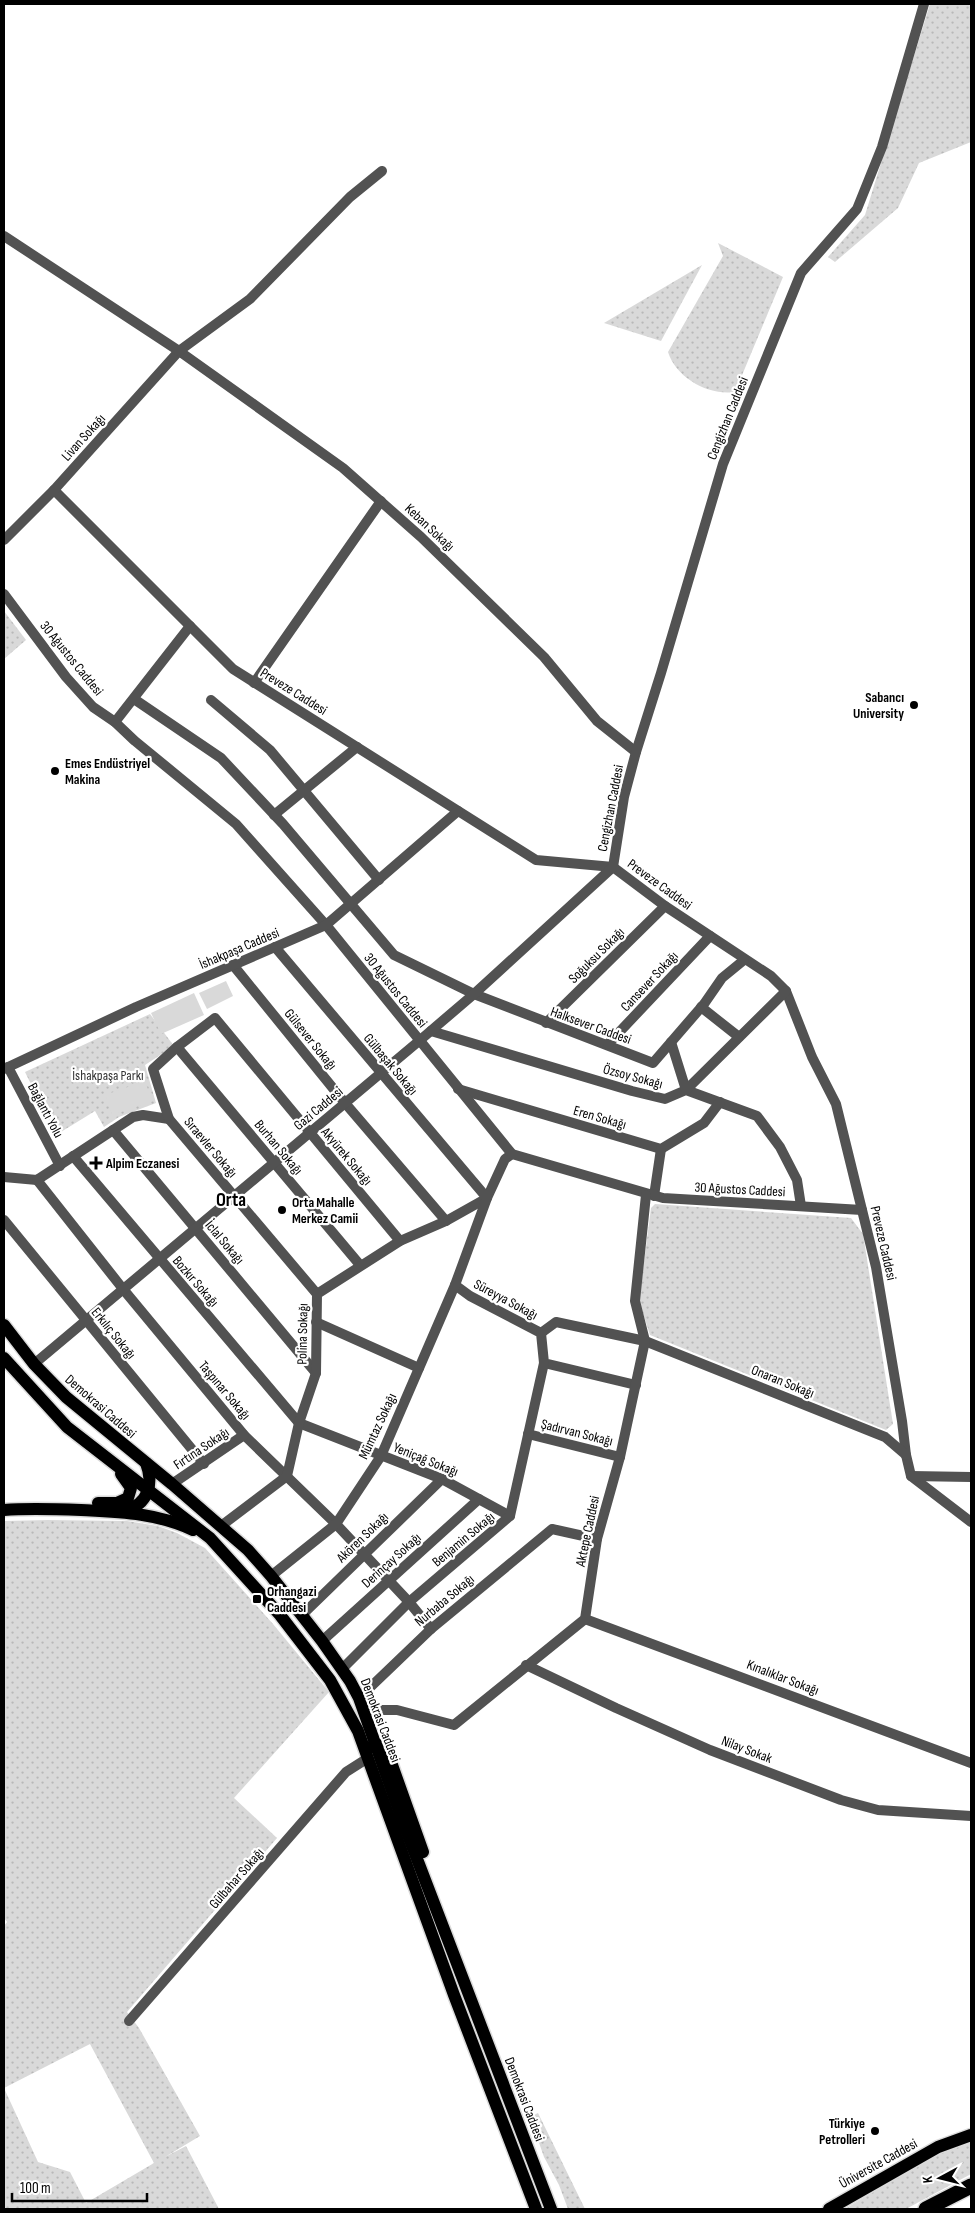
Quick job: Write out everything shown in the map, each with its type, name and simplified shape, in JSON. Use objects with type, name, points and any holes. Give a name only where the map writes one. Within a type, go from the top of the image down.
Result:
[{"type":"highway","points":[[926,2209],[971,2186]]},
{"type":"main road","name":"Demokrasi Caddesi","points":[[4,1325],[34,1364],[72,1403],[172,1484],[248,1550],[302,1614],[342,1669],[364,1710],[468,1993],[551,2209]]},
{"type":"main road","name":"Demokrasi Caddesi","points":[[4,1358],[68,1427],[210,1538],[280,1615],[330,1680],[347,1707],[368,1758],[454,1995],[536,2209]]},
{"type":"main road","points":[[34,1364],[29,1375],[37,1393]]},
{"type":"main road","points":[[4,1502],[110,1503],[124,1501],[130,1493],[128,1482],[102,1454]]},
{"type":"main road","points":[[117,1512],[134,1508],[140,1504],[148,1489],[149,1472],[146,1463]]},
{"type":"main road","points":[[4,1510],[117,1512],[163,1518],[210,1538]]},
{"type":"main road","points":[[368,1758],[370,1747],[375,1744]]},
{"type":"main road","name":"Üniversite Caddesi","points":[[829,2209],[938,2147],[971,2135]]},
{"type":"street","name":"Cengizhan Caddesi","points":[[613,867],[624,797],[636,752],[723,464],[801,274],[857,209],[882,147],[924,4]]},
{"type":"street","name":"Livan Sokağı","points":[[4,540],[54,490],[179,351],[250,299],[350,197],[382,171]]},
{"type":"street","name":"Keban Sokağı","points":[[4,236],[179,351],[343,468],[421,537],[544,657],[597,721],[636,752]]},
{"type":"street","name":"Preveze Caddesi","points":[[54,490],[233,670],[536,860],[613,867],[665,906],[744,960],[771,976],[786,991],[812,1057],[836,1104],[878,1276],[906,1455],[911,1476]]},
{"type":"street","points":[[254,683],[381,501]]},
{"type":"street","name":"30 Ağustos Caddesi","points":[[4,594],[66,677],[93,707],[115,722],[135,741],[236,824],[326,925],[512,1154],[650,1195],[862,1210]]},
{"type":"street","points":[[115,722],[190,626]]},
{"type":"street","points":[[134,699],[177,730],[221,758],[274,815],[350,904]]},
{"type":"street","points":[[211,700],[270,750],[379,880]]},
{"type":"street","points":[[274,815],[356,747]]},
{"type":"street","name":"İshakpaşa Caddesi","points":[[6,1068],[136,1007],[326,925],[458,811]]},
{"type":"street","name":"Gazi Caddesi","points":[[34,1364],[420,1041],[613,867]]},
{"type":"street","name":"Halksever Caddesi","points":[[350,904],[394,955],[474,994],[546,1023],[608,1044],[653,1063],[701,1007],[722,978],[744,960]]},
{"type":"street","name":"Soğuksu Sokağı","points":[[546,1023],[665,906]]},
{"type":"street","name":"Cansever Sokağı","points":[[608,1044],[710,936]]},
{"type":"street","name":"Gülbaşak Sokağı","points":[[275,947],[488,1198]]},
{"type":"street","name":"Gülsever Sokağı","points":[[233,965],[345,1103],[446,1221]]},
{"type":"street","points":[[686,1090],[786,991]]},
{"type":"street","points":[[701,1007],[739,1037]]},
{"type":"street","name":"Sıraevler Sokağı","points":[[215,1018],[177,1047],[153,1069],[169,1119],[317,1294]]},
{"type":"street","name":"Akyürek Sokağı","points":[[215,1018],[400,1242]]},
{"type":"street","name":"Özsoy Sokağı","points":[[431,1030],[665,1099],[686,1090]]},
{"type":"street","points":[[671,1042],[686,1090]]},
{"type":"street","name":"Burhan Sokağı","points":[[177,1047],[360,1265]]},
{"type":"street","name":"Bağlantı Yolu","points":[[6,1068],[60,1166]]},
{"type":"street","name":"Eren Sokağı","points":[[458,1088],[661,1149]]},
{"type":"street","points":[[686,1090],[757,1116],[780,1147],[797,1180],[801,1206]]},
{"type":"street","points":[[661,1149],[704,1123],[720,1102]]},
{"type":"street","points":[[4,1177],[37,1180],[133,1117],[143,1115],[169,1119]]},
{"type":"street","name":"İclal Sokağı","points":[[114,1130],[316,1373]]},
{"type":"street","name":"Aktepe Caddesi","points":[[585,1619],[598,1539],[620,1457],[645,1341],[635,1301],[650,1195],[661,1149]]},
{"type":"street","points":[[488,1198],[505,1159],[512,1154]]},
{"type":"street","name":"Bozkır Sokağı","points":[[74,1156],[299,1423]]},
{"type":"street","name":"Taşpınar Sokağı","points":[[37,1180],[123,1289],[244,1434],[336,1524],[409,1602],[431,1629]]},
{"type":"street","name":"Polina Sokağı","points":[[287,1476],[299,1423],[316,1373],[317,1294],[360,1265],[400,1242],[446,1221],[488,1198]]},
{"type":"street","name":"Mümtaz Sokağı","points":[[271,1576],[336,1524],[381,1456],[455,1285],[488,1198]]},
{"type":"street","name":"Erkılıç Sokağı","points":[[4,1220],[204,1464]]},
{"type":"street","name":"Süreyya Sokağı","points":[[455,1285],[470,1296],[541,1332],[544,1364]]},
{"type":"street","points":[[316,1322],[419,1368]]},
{"type":"street","name":"Onaran Sokağı","points":[[541,1332],[556,1322],[645,1341],[885,1437],[906,1455]]},
{"type":"street","points":[[544,1364],[636,1385]]},
{"type":"street","name":"Benjamin Sokağı","points":[[342,1669],[409,1602],[510,1516],[544,1364]]},
{"type":"street","name":"Yeniçağ Sokağı","points":[[299,1423],[442,1479],[510,1516]]},
{"type":"street","name":"Fırtına Sokağı","points":[[172,1484],[204,1464],[244,1434]]},
{"type":"street","name":"Şadırvan Sokağı","points":[[528,1434],[620,1457]]},
{"type":"street","points":[[221,1526],[287,1476]]},
{"type":"street","points":[[911,1476],[971,1477]]},
{"type":"street","points":[[911,1476],[971,1522]]},
{"type":"street","name":"Akören Sokağı","points":[[302,1614],[442,1479]]},
{"type":"street","name":"Derinçay Sokağı","points":[[322,1641],[479,1499]]},
{"type":"street","name":"Nurbaba Sokağı","points":[[359,1698],[431,1629],[552,1529],[598,1539]]},
{"type":"street","points":[[364,1710],[397,1710],[454,1725],[585,1619]]},
{"type":"street","name":"Kınalıklar Sokağı","points":[[585,1619],[971,1763]]},
{"type":"street","name":"Nilay Sokak","points":[[526,1665],[710,1750],[841,1800],[878,1810],[971,1816]]},
{"type":"street","name":"Gülbahar Sokağı","points":[[129,2021],[346,1772],[368,1758]]},
{"type":"green space","points":[[930,4],[971,4],[971,142],[919,163],[898,208],[835,262],[828,257],[865,215]]},
{"type":"green space","points":[[718,243],[783,277],[735,392],[715,391],[695,383],[678,370],[668,352],[723,256]]},
{"type":"green space","points":[[702,265],[661,341],[604,323]]},
{"type":"green space","points":[[4,611],[26,640],[4,659]]},
{"type":"green space","points":[[226,981],[233,996],[207,1009],[199,993]]},
{"type":"green space","points":[[194,993],[204,1015],[161,1034],[151,1013]]},
{"type":"green space","name":"İshakpaşa Parkı","points":[[150,1014],[174,1046],[145,1065],[156,1103],[119,1117],[104,1127],[95,1111],[56,1135],[25,1072]]},
{"type":"green space","points":[[145,1081],[152,1101],[112,1115],[105,1095]]},
{"type":"green space","points":[[655,1204],[851,1218],[863,1234],[893,1424],[886,1430],[650,1335],[639,1301],[651,1208]]},
{"type":"green space","points":[[4,1521],[127,1521],[158,1526],[177,1533],[205,1548],[273,1624],[329,1692],[234,1798],[277,1838],[127,2012],[139,2028],[200,2136],[165,2157],[186,2146],[219,2209],[4,2209],[4,2088],[4,1926],[7,1922],[4,1918]],"holes":[[[90,2044],[154,2163],[86,2203],[70,2172],[38,2162],[4,2088]]]},
{"type":"green space","points":[[538,2113],[585,2209],[568,2209],[559,2185],[544,2157],[530,2117]]},
{"type":"green space","points":[[971,2141],[971,2174],[906,2209],[845,2209],[933,2155]]},
{"type":"place","name":"Sabancı University","points":[[914,705]]},
{"type":"place","name":"Emes Endüstriyel Makina","points":[[55,771]]},
{"type":"place","name":"Alpim Eczanesi","points":[[96,1163]]},
{"type":"place","name":"Orta Mahalle Merkez Camii","points":[[282,1210]]},
{"type":"place","name":"Orhangazi Caddesi","points":[[257,1599]]},
{"type":"place","name":"Türkiye Petrolleri","points":[[875,2131]]},
{"type":"district","name":"Orta","points":[[231,1199]]}]
